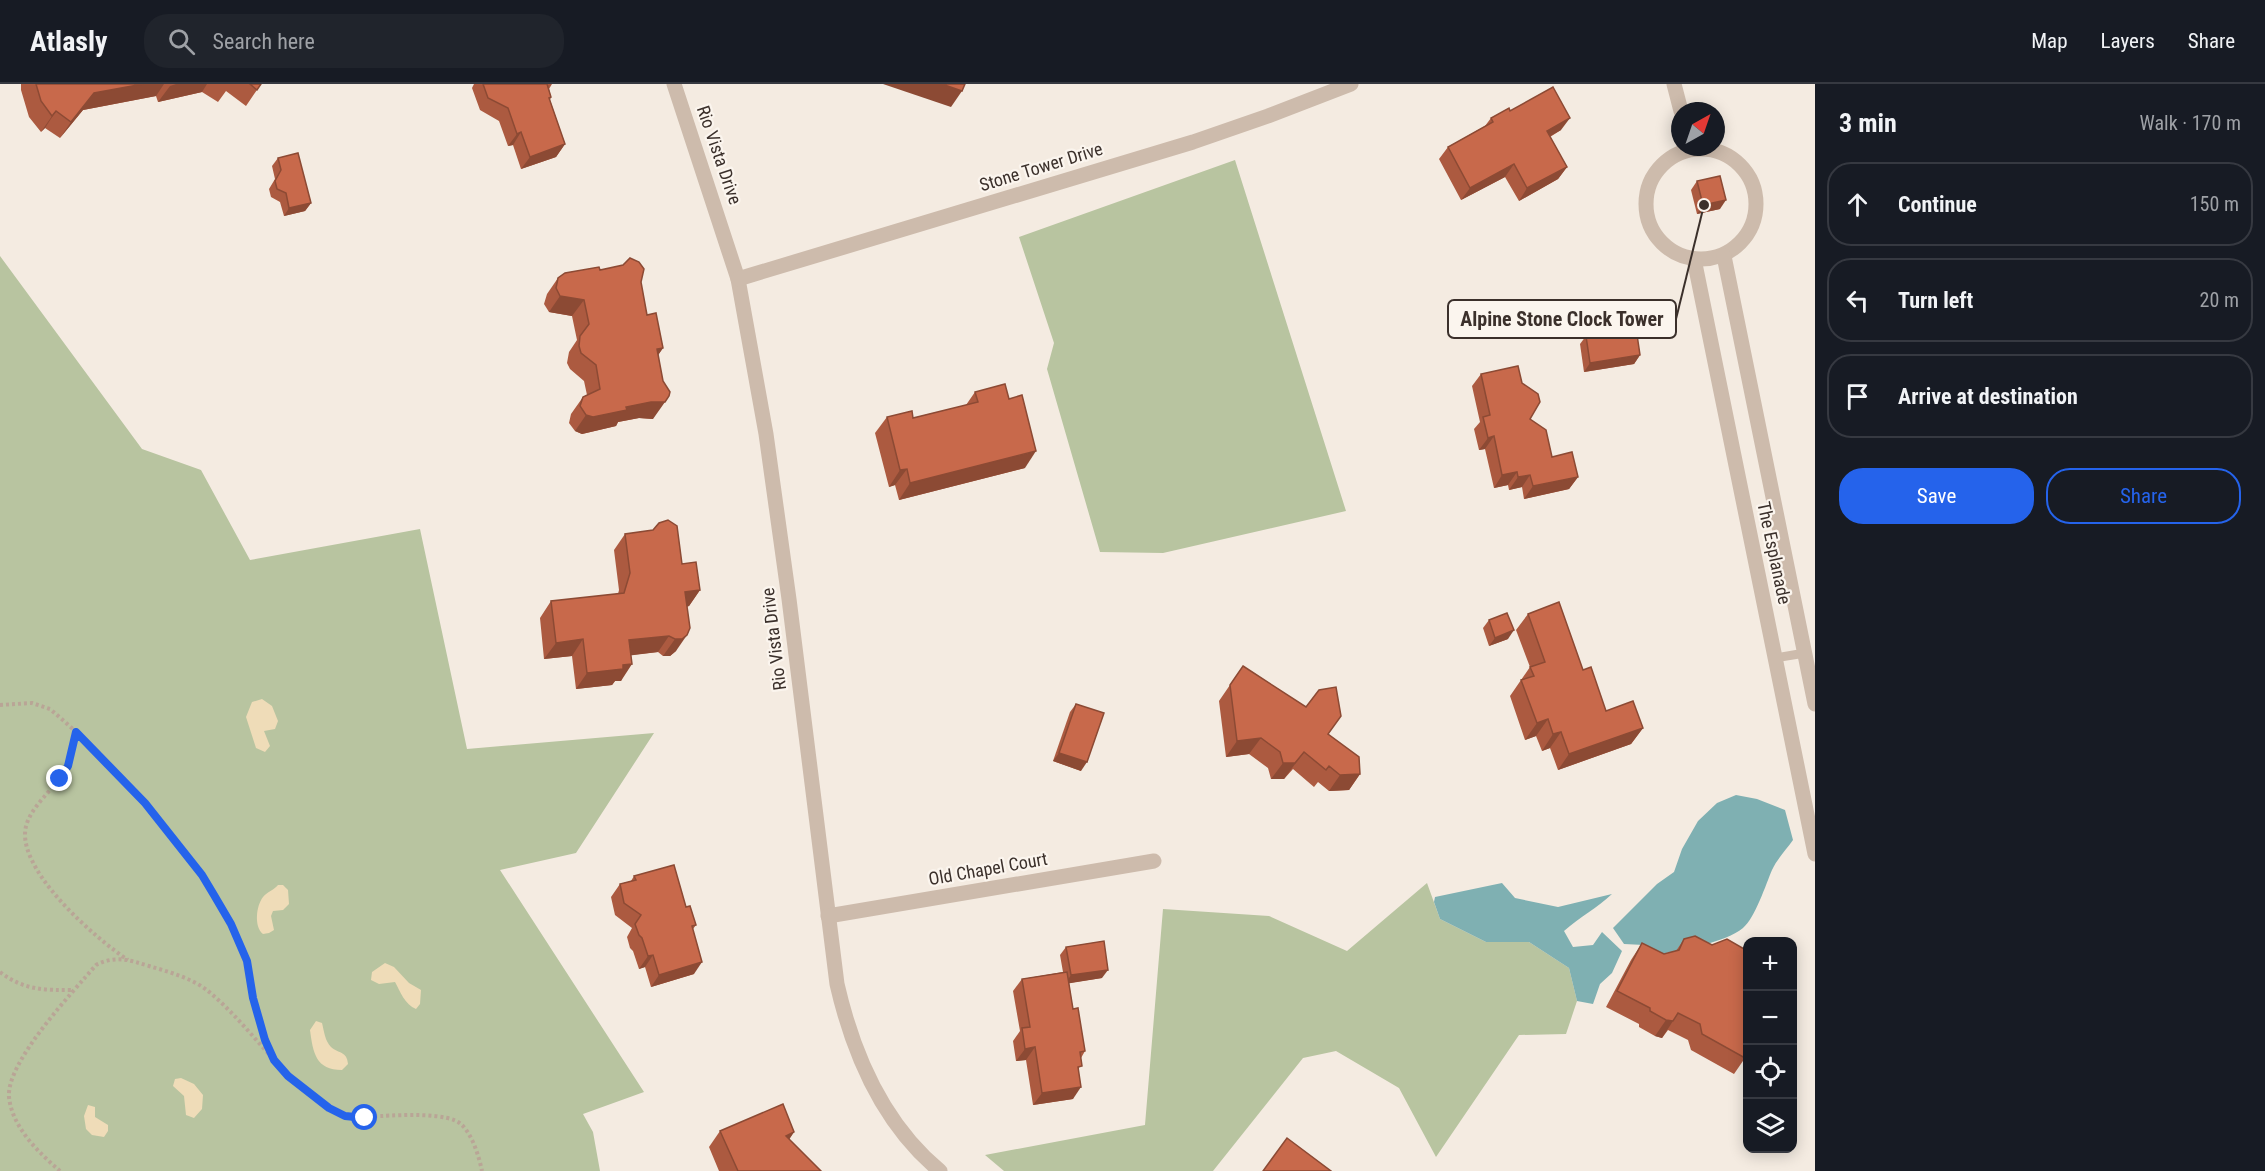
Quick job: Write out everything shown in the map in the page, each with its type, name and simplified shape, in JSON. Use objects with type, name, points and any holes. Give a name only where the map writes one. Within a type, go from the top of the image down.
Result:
[{"type":"street","name":"Rio Vista Drive","points":[[674,84],[738,279],[766,434],[789,598],[837,984],[846,1023],[859,1060],[878,1096],[904,1133],[940,1171]]},
{"type":"street","name":"Stone Tower Drive","points":[[738,279],[1193,142],[1351,84]]},
{"type":"street","points":[[1674,84],[1679,102]]},
{"type":"street","points":[[1674,156],[1661,165],[1651,180],[1646,196],[1646,214],[1652,231],[1663,244],[1677,254],[1694,259],[1709,259],[1724,256],[1739,246],[1750,232],[1756,215],[1757,197],[1752,180],[1741,165],[1725,155]]},
{"type":"street","name":"The Esplanade","points":[[1724,256],[1815,704]]},
{"type":"street","name":"The Esplanade","points":[[1694,259],[1815,855]]},
{"type":"street","name":"Old Chapel Court","points":[[828,916],[1154,861]]},
{"type":"lane","points":[[1775,658],[1805,653]]},
{"type":"path","points":[[0,705],[32,703],[50,709],[76,732],[145,803],[202,875],[231,924],[247,961],[253,998],[265,1040],[274,1060]]},
{"type":"path","points":[[76,732],[68,766],[27,823],[24,836],[27,849],[34,865],[68,910],[109,948],[129,961]]},
{"type":"path","points":[[60,1171],[42,1155],[23,1132],[12,1112],[9,1095],[11,1079],[32,1043],[75,990],[96,965],[109,959],[129,961],[196,982],[208,990],[246,1028],[288,1076],[329,1108],[345,1116],[438,1117],[449,1118],[462,1124],[471,1138],[482,1171]]},
{"type":"path","points":[[0,972],[29,988],[45,991],[75,990]]},
{"type":"green space","points":[[1235,160],[1346,511],[1163,553],[1100,552],[1047,369],[1054,343],[1019,237]]},
{"type":"green space","points":[[0,256],[142,449],[201,470],[250,560],[420,529],[467,749],[654,733],[576,853],[500,870],[644,1092],[583,1114],[593,1132],[600,1171],[0,1171]]},
{"type":"green space","points":[[1427,883],[1440,919],[1486,942],[1529,942],[1569,968],[1577,1001],[1566,1034],[1519,1035],[1436,1157],[1399,1088],[1336,1051],[1303,1058],[1213,1171],[1004,1171],[985,1155],[1145,1125],[1163,909],[1269,916],[1347,951]]},
{"type":"sand","points":[[262,699],[272,706],[278,721],[275,729],[264,731],[270,746],[265,752],[256,748],[246,717],[252,702]]},
{"type":"sand","points":[[278,885],[283,885],[288,890],[289,904],[283,910],[273,911],[271,916],[274,930],[263,934],[257,922],[259,906],[265,895]]},
{"type":"sand","points":[[385,963],[394,967],[409,983],[421,990],[420,1004],[416,1009],[406,1001],[395,982],[379,984],[371,980],[372,972]]},
{"type":"sand","points":[[316,1021],[322,1023],[329,1045],[346,1057],[348,1064],[342,1070],[326,1067],[317,1059],[310,1030]]},
{"type":"sand","points":[[181,1078],[194,1084],[203,1095],[202,1109],[194,1118],[186,1115],[184,1096],[173,1086],[175,1079]]},
{"type":"sand","points":[[88,1105],[95,1107],[95,1117],[108,1125],[108,1131],[104,1137],[92,1135],[86,1129],[84,1116]]},
{"type":"water","points":[[1736,795],[1757,799],[1785,810],[1793,840],[1774,866],[1756,909],[1747,923],[1743,928],[1725,938],[1688,949],[1655,955],[1644,945],[1624,944],[1613,928],[1657,884],[1674,872],[1682,849],[1698,821],[1717,803]]},
{"type":"water","points":[[1502,883],[1515,898],[1558,907],[1612,894],[1564,931],[1573,947],[1593,945],[1602,932],[1622,951],[1612,973],[1600,984],[1593,1004],[1577,1001],[1569,968],[1529,942],[1486,942],[1440,919],[1434,902],[1435,897]]},
{"type":"building","points":[[36,84],[143,84],[94,93],[71,122],[56,111],[52,116],[41,101]]},
{"type":"building","points":[[250,84],[261,84],[257,90]]},
{"type":"building","points":[[483,84],[547,84],[551,97],[549,98],[565,144],[530,157],[521,132],[517,134],[508,108],[488,98]]},
{"type":"building","points":[[942,84],[965,84],[962,91]]},
{"type":"building","points":[[1553,87],[1570,118],[1547,131],[1567,167],[1527,188],[1514,164],[1470,188],[1448,147],[1493,122],[1491,118],[1509,108],[1510,111]]},
{"type":"building","points":[[298,153],[311,203],[289,208],[286,193],[277,189],[275,181],[281,170],[278,158]]},
{"type":"building","points":[[1720,176],[1726,200],[1703,205],[1697,181]]},
{"type":"building","points":[[630,258],[639,262],[644,269],[641,282],[647,315],[656,313],[663,348],[657,349],[663,381],[670,392],[665,402],[626,407],[627,410],[593,417],[586,415],[580,406],[583,397],[600,389],[596,365],[581,353],[579,346],[580,336],[589,324],[584,300],[560,296],[556,288],[558,278],[565,273],[599,267],[600,270],[623,265]]},
{"type":"building","points":[[1636,328],[1640,355],[1590,363],[1586,336]]},
{"type":"building","points":[[1518,366],[1522,383],[1538,394],[1540,402],[1530,419],[1546,430],[1552,457],[1572,452],[1578,477],[1533,486],[1530,475],[1518,477],[1517,472],[1502,475],[1494,436],[1488,438],[1483,417],[1490,415],[1481,374]]},
{"type":"building","points":[[1005,384],[1009,399],[1022,395],[1036,451],[910,483],[907,469],[900,470],[887,417],[912,411],[913,418],[978,402],[975,392]]},
{"type":"building","points":[[668,520],[677,526],[682,564],[696,562],[700,590],[685,592],[690,628],[687,635],[682,639],[669,636],[629,640],[632,664],[623,665],[623,669],[587,673],[583,639],[556,643],[551,601],[624,593],[630,573],[625,534],[653,530],[659,523]]},
{"type":"building","points":[[1559,602],[1583,670],[1591,667],[1606,711],[1633,701],[1643,728],[1569,754],[1561,732],[1553,734],[1548,719],[1537,723],[1521,680],[1534,676],[1530,667],[1545,662],[1528,614]]},
{"type":"building","points":[[1507,613],[1514,630],[1495,638],[1489,620]]},
{"type":"building","points":[[1243,666],[1306,707],[1319,690],[1336,687],[1341,716],[1328,734],[1359,757],[1360,774],[1340,775],[1329,766],[1326,770],[1304,752],[1295,763],[1283,763],[1280,752],[1261,738],[1237,741],[1230,685]]},
{"type":"building","points":[[1076,704],[1104,713],[1087,762],[1059,753]]},
{"type":"building","points":[[674,865],[686,907],[690,906],[696,925],[692,926],[702,962],[659,975],[653,955],[648,956],[635,924],[641,915],[624,903],[620,884],[636,880],[634,876]]},
{"type":"building","points":[[1695,936],[1712,945],[1727,939],[1743,948],[1743,1057],[1702,1034],[1700,1024],[1678,1013],[1673,1021],[1666,1020],[1650,1011],[1650,1008],[1617,991],[1642,943],[1664,954],[1679,950],[1684,939]]},
{"type":"building","points":[[1104,941],[1108,970],[1071,975],[1066,947]]},
{"type":"building","points":[[1067,972],[1073,1009],[1078,1008],[1085,1051],[1080,1052],[1082,1066],[1078,1067],[1081,1087],[1042,1093],[1035,1047],[1025,1049],[1022,1028],[1030,1027],[1022,979]]},
{"type":"building","points":[[783,1104],[794,1132],[786,1136],[821,1171],[738,1171],[720,1131]]},
{"type":"building","points":[[1287,1138],[1331,1171],[1263,1171]]},
{"type":"place","name":"Alpine Stone Clock Tower","points":[[1704,205]]},
{"type":"route","points":[[60,779],[74,749],[76,732],[145,803],[202,875],[231,924],[247,961],[253,998],[265,1040],[274,1060],[288,1076],[329,1108],[345,1116],[365,1118]]}]
